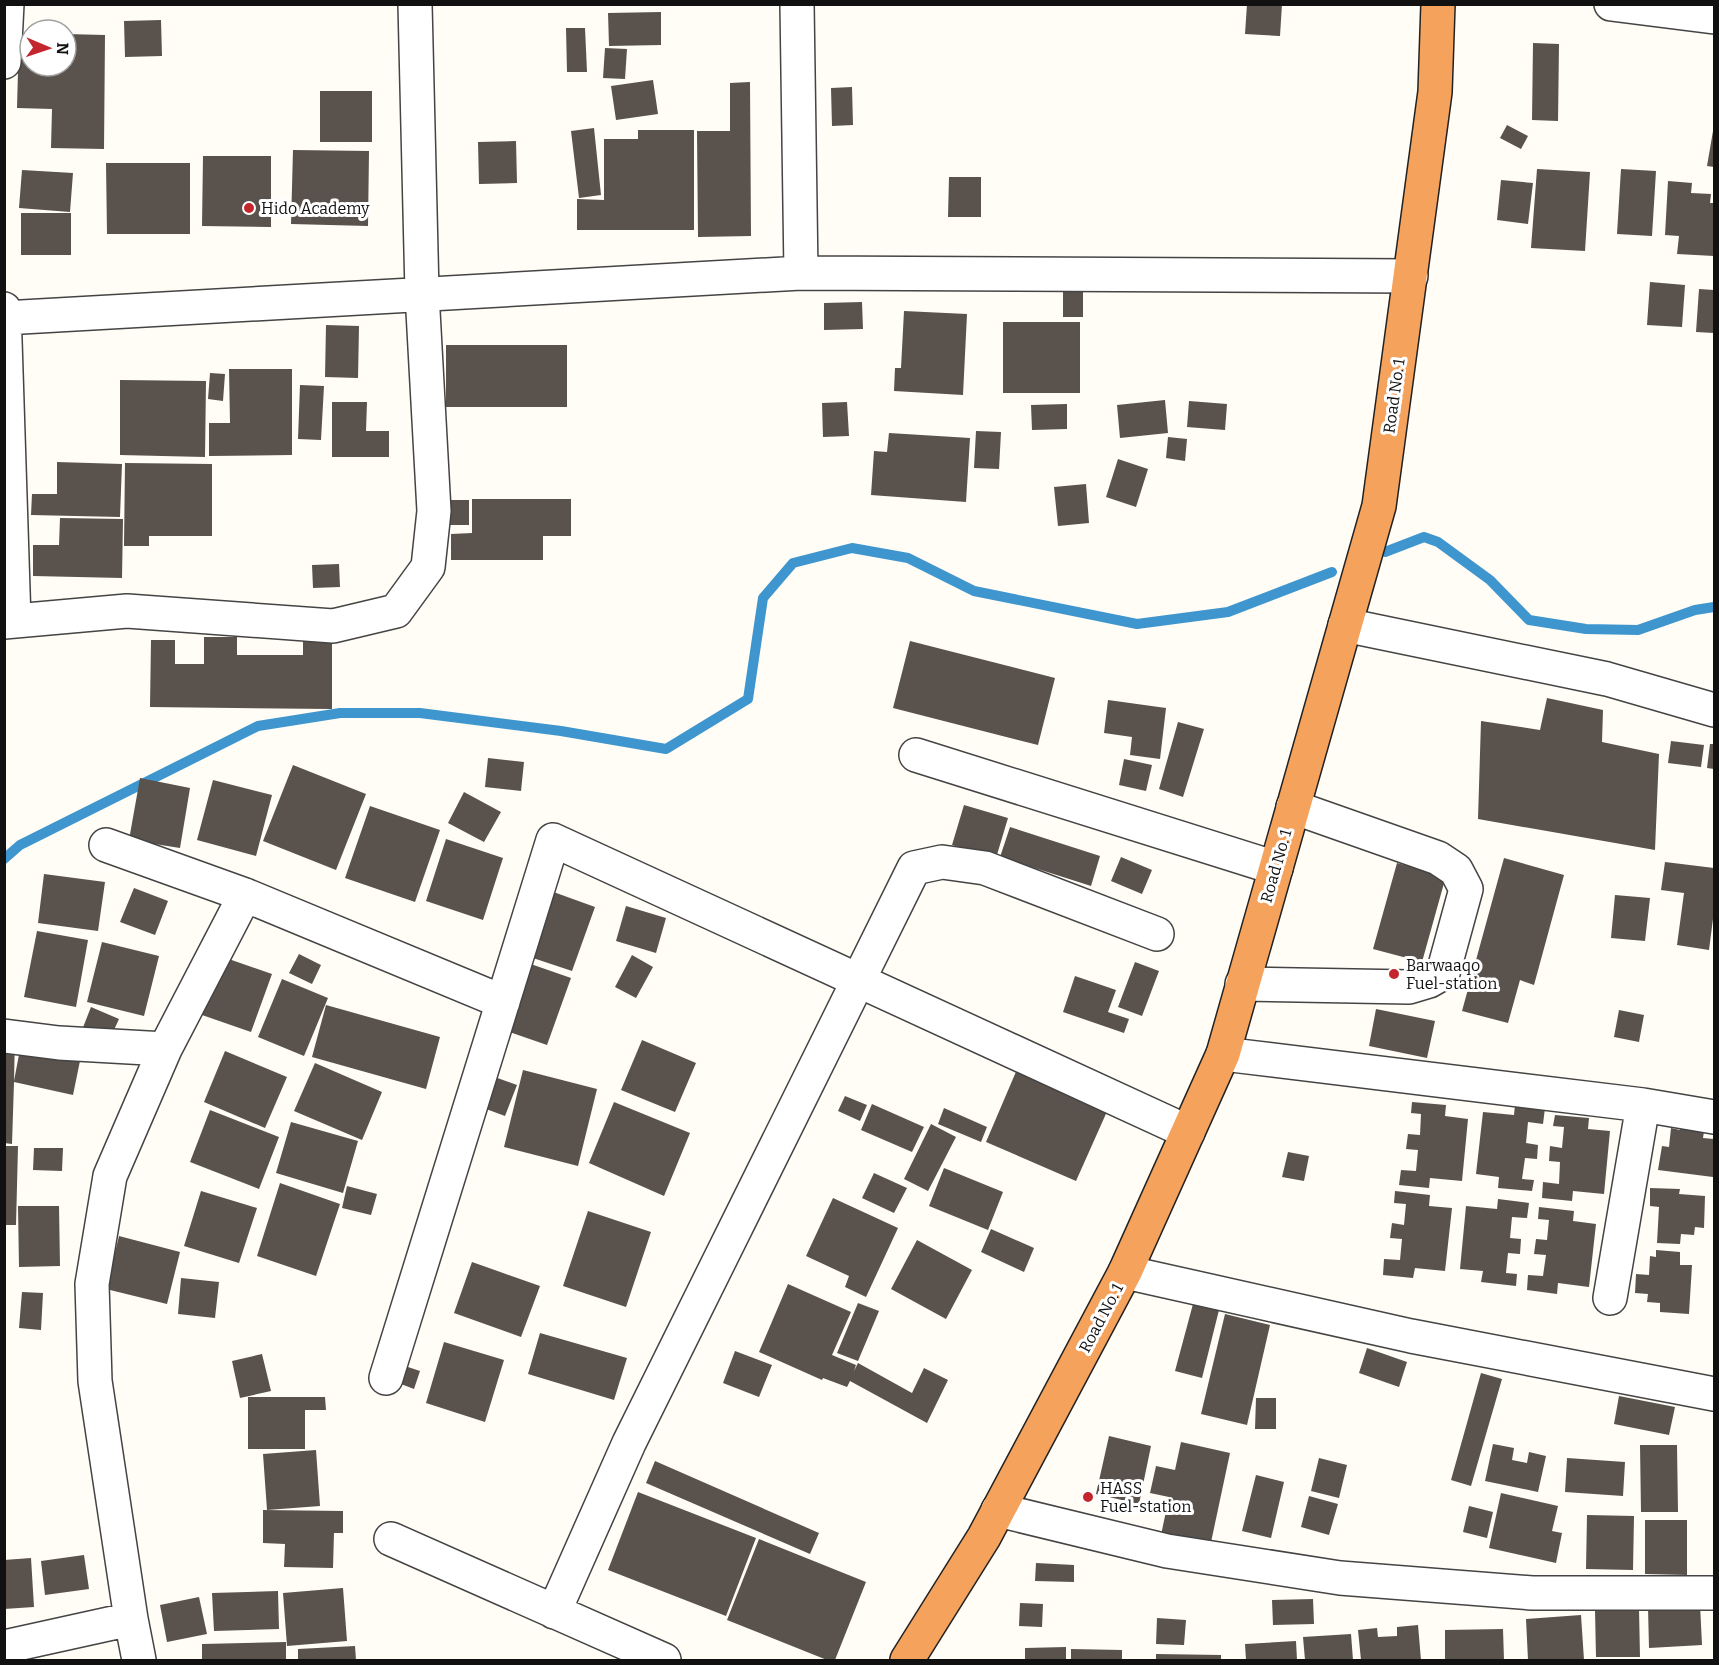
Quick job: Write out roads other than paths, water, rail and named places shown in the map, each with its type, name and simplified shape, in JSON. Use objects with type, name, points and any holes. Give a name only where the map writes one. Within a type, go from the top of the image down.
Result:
[{"type":"highway","name":"Road No. 1","points":[[907,1660],[984,1537],[1125,1272],[1223,1054],[1379,506],[1436,92],[1438,4]]},
{"type":"street","points":[[4,62],[8,4]]},
{"type":"street","points":[[4,309],[9,622],[128,611],[333,626],[396,610],[428,567],[434,511],[422,293],[415,4]]},
{"type":"street","points":[[797,4],[801,273]]},
{"type":"street","points":[[1611,4],[1714,17]]},
{"type":"street","points":[[5,318],[801,273],[1411,276]]},
{"type":"street","points":[[1345,625],[1607,679],[1714,710]]},
{"type":"street","points":[[916,755],[1276,868]]},
{"type":"street","points":[[1242,984],[1409,987],[1429,981],[1443,973],[1466,889],[1456,870],[1438,858],[1293,807]]},
{"type":"street","points":[[386,1378],[553,840],[1188,1132]]},
{"type":"street","points":[[106,845],[245,895],[503,1002]]},
{"type":"street","points":[[554,1612],[628,1443],[914,868],[942,862],[985,868],[1157,934]]},
{"type":"street","points":[[139,1660],[95,1381],[92,1284],[111,1176],[165,1049],[245,895]]},
{"type":"street","points":[[4,1036],[59,1043],[165,1049]]},
{"type":"street","points":[[1223,1054],[1643,1105],[1714,1117]]},
{"type":"street","points":[[1610,1298],[1643,1105]]},
{"type":"street","points":[[1125,1272],[1411,1336],[1714,1394]]},
{"type":"street","points":[[998,1510],[1167,1551],[1340,1578],[1532,1593],[1714,1593]]},
{"type":"street","points":[[391,1539],[664,1660]]},
{"type":"street","points":[[4,1647],[131,1619]]},
{"type":"waterway","points":[[1385,552],[1424,537],[1438,542],[1490,580],[1529,620],[1586,629],[1638,630],[1695,610],[1714,607]]},
{"type":"waterway","points":[[4,859],[20,845],[258,726],[340,713],[420,713],[561,731],[666,749],[748,699],[763,598],[793,563],[852,548],[908,558],[974,591],[1137,624],[1228,612],[1332,572]]},
{"type":"place","name":"Hido Academy","points":[[249,208]]},
{"type":"place","name":"Barwaaqo Fuel-station","points":[[1394,974]]},
{"type":"place","name":"HASS Fuel-station","points":[[1088,1497]]}]
